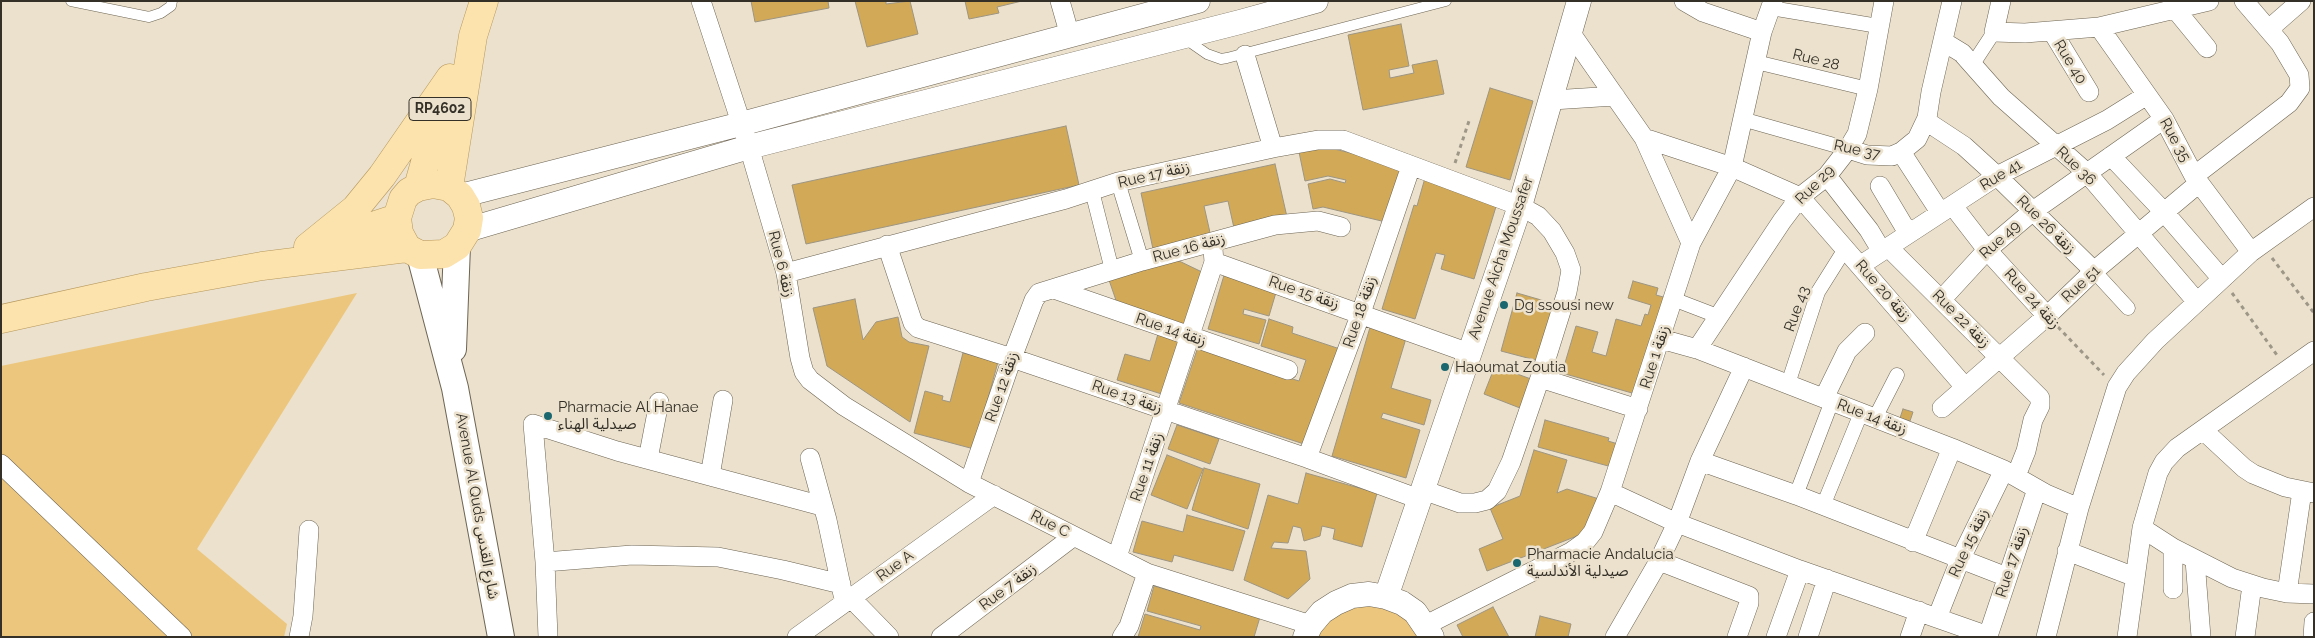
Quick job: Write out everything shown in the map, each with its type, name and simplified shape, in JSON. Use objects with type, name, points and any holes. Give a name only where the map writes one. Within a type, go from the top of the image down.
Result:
[{"type":"main road","name":"RP4602","points":[[454,192],[473,36],[484,1]]},
{"type":"main road","name":"RP4602","points":[[396,218],[403,199],[418,187],[450,78],[473,36]]},
{"type":"main road","points":[[308,247],[356,209],[382,176],[450,78]]},
{"type":"main road","points":[[1,319],[146,287],[262,266],[414,252],[444,254],[462,238],[469,218],[466,206],[454,192],[434,184],[418,187]]},
{"type":"main road","points":[[262,266],[308,247],[396,218],[399,233],[414,252]]},
{"type":"main road","name":"Avenue Al Quds شارع القدس","points":[[452,375],[462,238]]},
{"type":"main road","name":"Avenue Al Quds شارع القدس","points":[[414,252],[452,375],[501,637]]},
{"type":"street","name":"Rue 6 زنقة","points":[[701,1],[786,273],[800,358],[804,372],[810,380]]},
{"type":"street","points":[[1060,1],[1070,36]]},
{"type":"street","points":[[454,192],[741,124],[1198,1]]},
{"type":"street","points":[[462,238],[748,147],[1183,37],[1316,1]]},
{"type":"street","name":"Avenue Aicha Moussafer","points":[[1386,597],[1520,206],[1552,100],[1578,1]]},
{"type":"street","points":[[1684,1],[1706,6],[1762,32]]},
{"type":"street","name":"Rue 29","points":[[1697,349],[1800,197],[1827,176],[1848,150],[1857,134],[1868,89],[1884,1]]},
{"type":"street","name":"Rue 37","points":[[1742,119],[1867,155],[1885,157],[1900,152],[1917,139],[1926,121],[1952,1]]},
{"type":"street","points":[[1973,64],[1994,32],[2001,1]]},
{"type":"street","points":[[1994,32],[2052,31],[2099,27],[2209,1]]},
{"type":"street","points":[[2244,1],[2269,29],[2296,68],[2307,79]]},
{"type":"street","points":[[2269,29],[2301,1]]},
{"type":"street","points":[[1772,5],[1878,26]]},
{"type":"street","name":"Rue 1 زنقة","points":[[1429,631],[1571,552],[1593,532],[1610,492],[1691,243],[1732,167],[1762,32],[1772,5]]},
{"type":"street","points":[[2175,9],[2207,48]]},
{"type":"street","name":"Rue 35","points":[[2099,27],[2164,119],[2196,180],[2257,248]]},
{"type":"street","name":"Rue 40","points":[[2052,31],[2089,92]]},
{"type":"street","points":[[1570,32],[1644,138],[1691,243]]},
{"type":"street","name":"Rue 36","points":[[1944,42],[1962,53],[2001,97],[2086,174],[2197,302]]},
{"type":"street","points":[[1245,55],[1273,148]]},
{"type":"street","name":"Rue 28","points":[[1756,62],[1868,89]]},
{"type":"street","name":"Rue 51","points":[[1942,408],[2164,212],[2196,180],[2289,103],[2307,79]]},
{"type":"street","name":"Rue 41","points":[[1861,265],[1884,248],[1997,176],[2055,145],[2108,120],[2147,95]]},
{"type":"street","points":[[1552,100],[1615,96]]},
{"type":"street","name":"Rue 49","points":[[1942,299],[1988,250],[2033,211],[2164,119]]},
{"type":"street","name":"Rue 26 زنقة","points":[[1926,121],[1964,146],[1997,176],[2128,308]]},
{"type":"street","points":[[1644,138],[1732,167],[1800,197]]},
{"type":"street","name":"Rue 17 زنقة","points":[[786,273],[1092,191],[1118,182],[1273,148],[1318,140],[1343,140],[1520,206],[1538,216],[1552,231],[1565,253],[1571,270],[1567,292],[1540,378]]},
{"type":"street","name":"Rue 24 زنقة","points":[[1900,152],[1946,209],[1988,250],[2047,316]]},
{"type":"street","points":[[2111,156],[2164,212],[2222,279]]},
{"type":"street","name":"Rue 18 زنقة","points":[[1308,458],[1361,313],[1411,166]]},
{"type":"street","name":"Rue 22 زنقة","points":[[1827,176],[1884,248],[1942,299],[2034,393]]},
{"type":"street","points":[[1118,182],[1142,261]]},
{"type":"street","points":[[1880,186],[1908,233]]},
{"type":"street","points":[[1092,191],[1112,270]]},
{"type":"street","name":"Rue 20 زنقة","points":[[1800,197],[1965,387]]},
{"type":"street","points":[[2046,637],[2079,508],[2116,387],[2155,341],[2222,279],[2257,248],[2314,206]]},
{"type":"street","name":"Rue 16 زنقة","points":[[1047,291],[1142,261],[1274,225],[1301,221],[1318,221],[1341,226]]},
{"type":"street","points":[[1212,242],[1214,262]]},
{"type":"street","name":"Rue 13 زنقة","points":[[887,245],[913,323],[918,328],[1421,495],[1460,503],[1476,504],[1487,500],[1497,491],[1511,462],[1540,378]]},
{"type":"street","name":"Rue 43","points":[[1788,384],[1818,292],[1845,249]]},
{"type":"street","name":"Rue 15 زنقة","points":[[1214,262],[1469,353]]},
{"type":"street","name":"Rue 11 زنقة","points":[[1117,557],[1214,262]]},
{"type":"street","name":"Rue 12 زنقة","points":[[969,483],[1034,300],[1047,291]]},
{"type":"street","name":"Rue 14 زنقة","points":[[1047,291],[1288,370]]},
{"type":"street","points":[[1673,299],[1720,317]]},
{"type":"street","points":[[1796,495],[1846,351],[1864,333]]},
{"type":"street","name":"Rue 14 زنقة","points":[[1661,339],[1697,349],[1952,448],[2010,473],[2037,489],[2079,508]]},
{"type":"street","points":[[2127,637],[2142,528],[2158,473],[2164,462],[2177,448],[2204,431],[2314,351]]},
{"type":"street","points":[[1615,637],[1659,561],[1677,523],[1700,461],[1744,367]]},
{"type":"street","points":[[1822,506],[1868,415],[1897,375]]},
{"type":"street","points":[[1540,378],[1638,409]]},
{"type":"street","name":"Rue C","points":[[810,380],[844,406],[969,483],[1147,573],[1170,578],[1308,631]]},
{"type":"street","name":"Rue 15 زنقة","points":[[1937,618],[1960,560],[2010,473],[2041,402],[2040,398],[2034,393]]},
{"type":"street","points":[[710,476],[723,400]]},
{"type":"street","points":[[648,459],[659,402]]},
{"type":"street","points":[[548,637],[545,562],[532,424],[648,459],[822,506]]},
{"type":"street","points":[[2204,431],[2248,471],[2268,481],[2308,492],[2287,594]]},
{"type":"street","points":[[1913,542],[1952,448]]},
{"type":"street","points":[[810,458],[846,595]]},
{"type":"street","points":[[1700,461],[1796,495],[2007,578]]},
{"type":"street","points":[[1,464],[182,637]]},
{"type":"street","name":"Rue 17 زنقة","points":[[1988,636],[2037,489]]},
{"type":"street","points":[[1610,492],[1677,523],[1800,570],[1988,636]]},
{"type":"street","name":"Rue A","points":[[797,637],[846,595],[994,495]]},
{"type":"street","points":[[2142,528],[2213,570],[2252,585],[2287,594],[2314,594]]},
{"type":"street","points":[[299,637],[303,616],[309,530]]},
{"type":"street","name":"Rue 7 زنقة","points":[[941,637],[1074,536]]},
{"type":"street","points":[[2173,548],[2174,589]]},
{"type":"street","points":[[2067,551],[2135,577]]},
{"type":"street","points":[[545,562],[632,555],[718,557],[783,570],[846,595],[889,637]]},
{"type":"street","points":[[2195,560],[2200,637]]},
{"type":"street","points":[[1659,561],[1749,596],[1749,603],[1737,637]]},
{"type":"street","points":[[1776,637],[1800,570]]},
{"type":"street","points":[[1122,637],[1129,626],[1147,573]]},
{"type":"street","points":[[1808,637],[1827,579]]},
{"type":"street","points":[[2246,637],[2252,585]]},
{"type":"street","points":[[1308,631],[1322,612],[1336,603],[1352,596],[1369,594],[1386,597],[1402,603],[1415,612],[1429,631]]},
{"type":"street","points":[[1910,637],[1919,611]]},
{"type":"street","points":[[2313,637],[2314,622]]},
{"type":"lane","points":[[71,1],[149,17],[161,13],[170,6],[172,1]]},
{"type":"lane","points":[[1183,37],[1207,54],[1221,59],[1245,55],[1446,1]]},
{"type":"path","points":[[1449,180],[1469,121]]},
{"type":"path","points":[[2257,248],[2314,313]]},
{"type":"path","points":[[2222,279],[2288,370]]},
{"type":"path","name":"Rue 24 زنقة","points":[[2047,316],[2116,387]]},
{"type":"shaded area","points":[[357,293],[197,549],[287,624],[284,637],[1,637],[1,366]]},
{"type":"shaded area","points":[[1364,601],[1402,611],[1424,637],[1315,637],[1328,617]]},
{"type":"building","points":[[751,1],[828,1],[829,8],[755,22]]},
{"type":"building","points":[[855,1],[886,1],[886,4],[910,1],[918,34],[867,47]]},
{"type":"building","points":[[965,1],[1022,1],[997,7],[999,13],[969,19]]},
{"type":"building","points":[[1401,24],[1409,66],[1389,70],[1390,78],[1414,73],[1412,65],[1437,60],[1444,94],[1363,110],[1348,35]]},
{"type":"building","points":[[1490,88],[1533,101],[1510,180],[1466,167]]},
{"type":"building","points":[[1066,126],[1079,185],[806,244],[792,185]]},
{"type":"building","points":[[1326,147],[1404,166],[1390,223],[1323,207],[1313,209],[1308,184],[1330,179],[1345,183],[1346,180],[1328,176],[1305,181],[1299,152]]},
{"type":"building","points":[[1275,164],[1287,217],[1234,228],[1228,201],[1204,206],[1211,237],[1153,249],[1141,193]]},
{"type":"building","points":[[1425,178],[1498,200],[1474,279],[1441,269],[1445,255],[1436,253],[1415,319],[1382,309],[1414,205],[1417,206]]},
{"type":"building","points":[[1177,260],[1202,272],[1184,328],[1118,306],[1109,280]]},
{"type":"building","points":[[1225,272],[1277,289],[1269,316],[1244,309],[1243,314],[1266,320],[1259,344],[1208,329]]},
{"type":"building","points":[[1633,281],[1658,288],[1656,295],[1667,298],[1639,395],[1562,373],[1576,326],[1598,332],[1592,352],[1606,356],[1616,319],[1641,326],[1645,314],[1648,315],[1651,305],[1628,298]]},
{"type":"building","points":[[1517,293],[1555,304],[1539,361],[1501,351]]},
{"type":"building","points":[[855,299],[863,340],[876,322],[898,317],[902,337],[909,342],[929,346],[910,422],[827,366],[813,308]]},
{"type":"building","points":[[1269,319],[1293,327],[1292,333],[1343,350],[1310,446],[1179,403],[1198,347],[1228,357],[1228,359],[1299,381],[1306,360],[1261,346]]},
{"type":"building","points":[[1371,324],[1407,335],[1391,388],[1431,400],[1424,425],[1383,413],[1381,418],[1420,430],[1406,478],[1332,456]]},
{"type":"building","points":[[1158,334],[1184,342],[1168,396],[1117,380],[1125,354],[1150,361]]},
{"type":"building","points":[[963,353],[998,362],[974,449],[914,433],[925,391],[943,396],[942,400],[950,402]]},
{"type":"building","points":[[1495,366],[1531,379],[1520,408],[1484,394]]},
{"type":"building","points":[[1903,409],[1913,412],[1910,421],[1900,418]]},
{"type":"building","points":[[1545,420],[1609,438],[1608,441],[1618,444],[1612,467],[1538,447]]},
{"type":"building","points":[[1177,425],[1219,439],[1210,464],[1168,449]]},
{"type":"building","points":[[1534,450],[1567,460],[1557,493],[1567,489],[1599,499],[1590,531],[1487,571],[1479,549],[1503,539],[1490,508],[1520,496]]},
{"type":"building","points":[[1167,455],[1203,469],[1187,509],[1151,495]]},
{"type":"building","points":[[1204,468],[1260,484],[1248,529],[1192,510]]},
{"type":"building","points":[[1306,473],[1377,493],[1362,547],[1333,539],[1335,529],[1322,526],[1320,536],[1304,541],[1301,528],[1293,526],[1288,543],[1274,542],[1271,548],[1306,551],[1310,579],[1288,599],[1244,580],[1268,495],[1298,504]]},
{"type":"building","points":[[1187,515],[1245,531],[1233,571],[1174,555],[1172,562],[1133,552],[1142,521],[1183,532]]},
{"type":"building","points":[[1154,586],[1260,617],[1254,637],[1138,637],[1145,614],[1200,630],[1201,626],[1147,611]]},
{"type":"building","points":[[1493,607],[1509,637],[1463,637],[1457,625]]},
{"type":"building","points":[[1540,616],[1571,624],[1568,637],[1535,637]]},
{"type":"place","name":"Dg ssousi new","points":[[1504,305]]},
{"type":"place","name":"Haoumat Zoutia","points":[[1445,367]]},
{"type":"place","name":"Pharmacie Al Hanae صيدلية الهناء","points":[[548,416]]},
{"type":"place","name":"Pharmacie Andalucia صيدلية الأندلسية","points":[[1517,563]]}]
